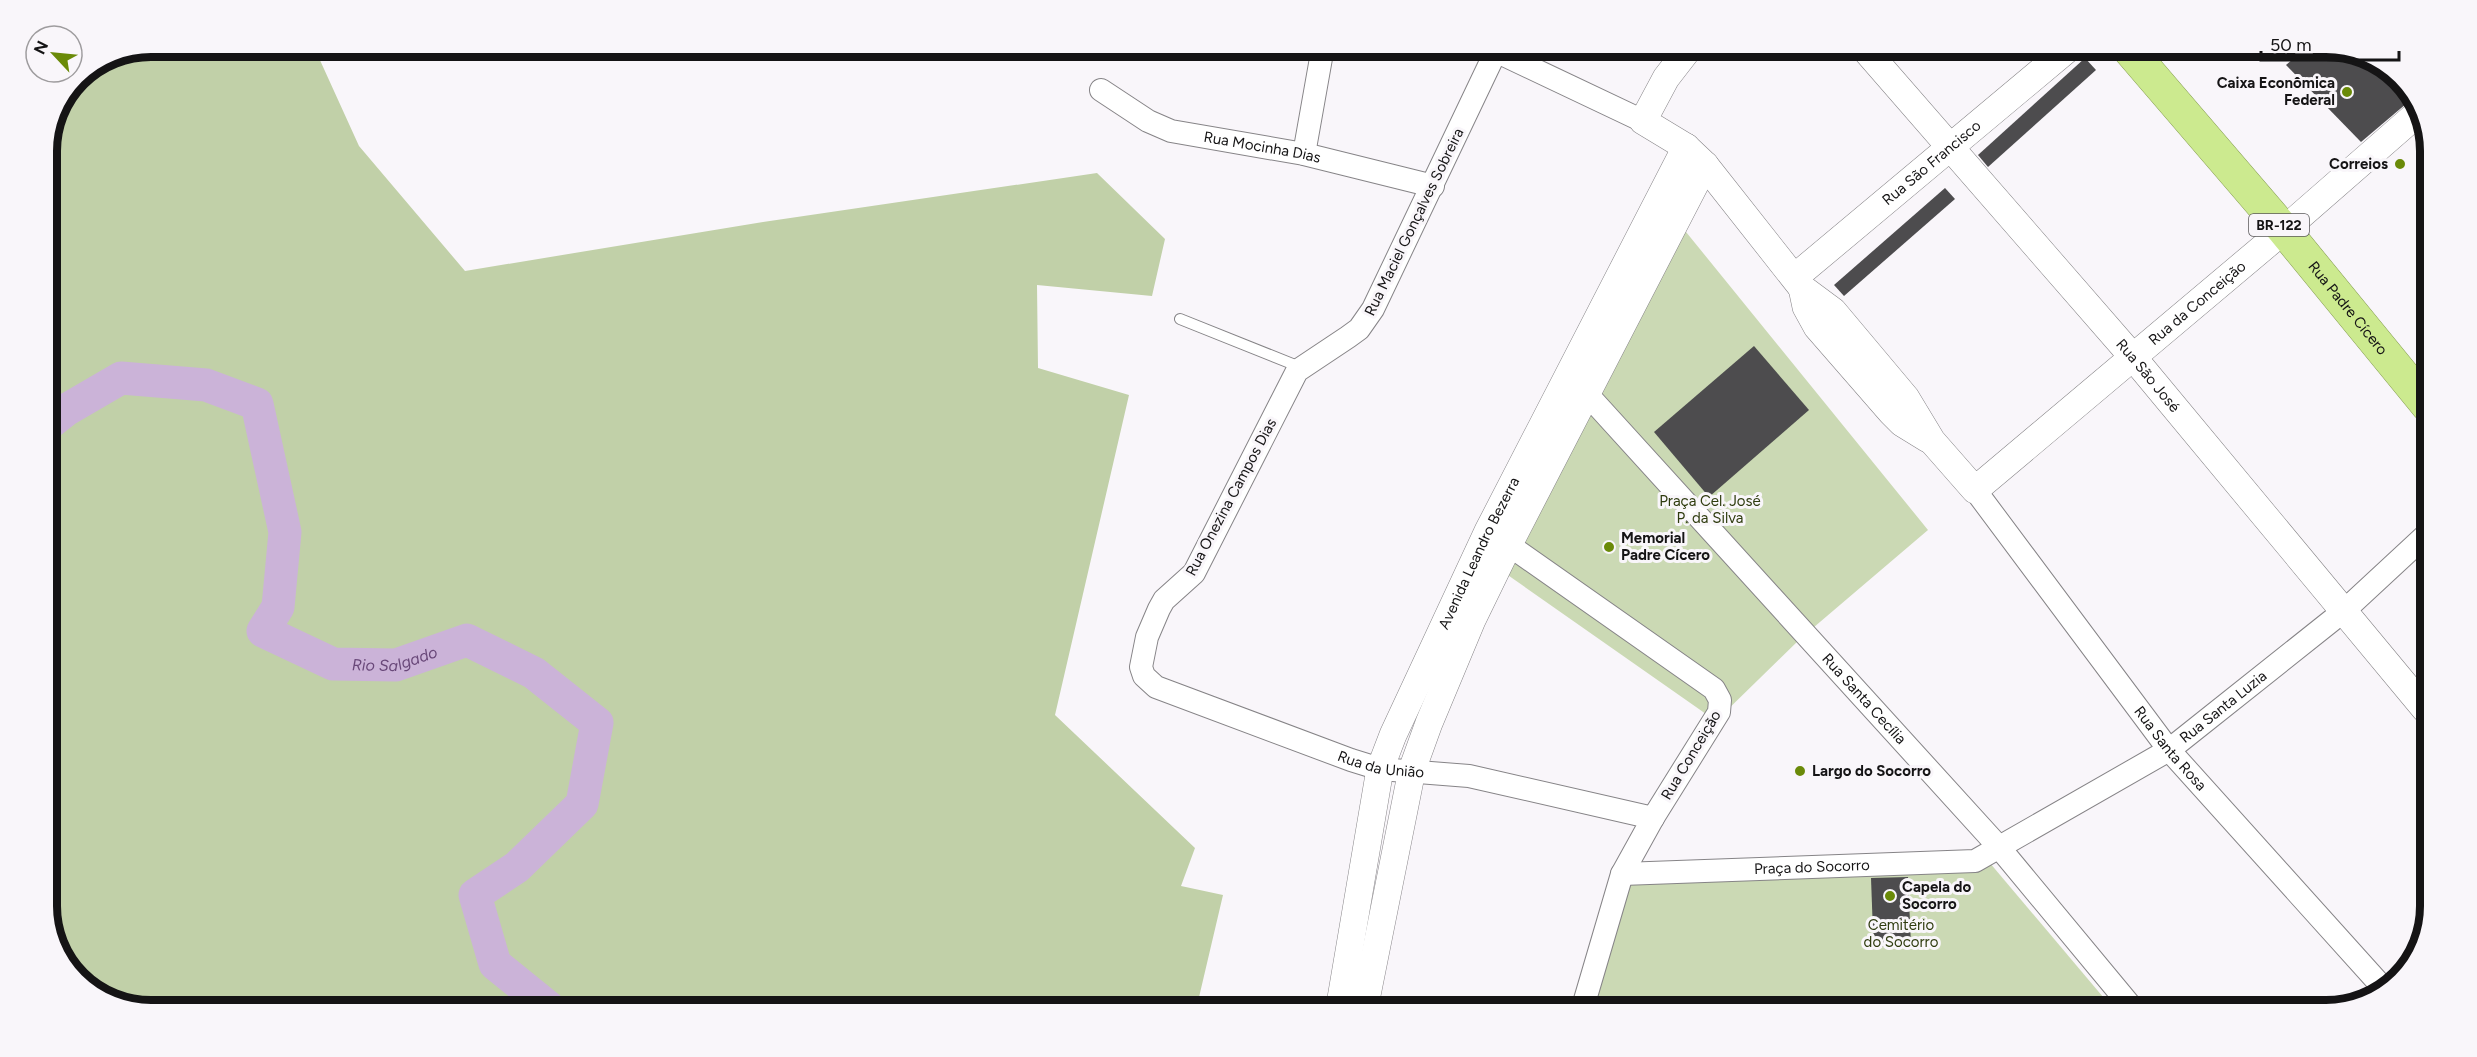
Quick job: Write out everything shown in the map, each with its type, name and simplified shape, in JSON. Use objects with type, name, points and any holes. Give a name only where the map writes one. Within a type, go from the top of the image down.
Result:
[{"type":"highway","name":"Rua Padre Cícero","points":[[2136,57],[2284,230],[2420,396]]},
{"type":"street","points":[[1304,154],[1321,57]]},
{"type":"street","name":"Rua Maciel Gonçalves Sobreira","points":[[1301,368],[1348,337],[1366,320],[1433,186],[1488,57]]},
{"type":"street","points":[[1508,57],[1643,121],[1696,156],[1798,283],[1833,311],[1906,398],[1932,441],[1975,490]]},
{"type":"street","points":[[1643,121],[1666,78],[1682,57]]},
{"type":"street","name":"Rua São José","points":[[1873,57],[2132,356],[2420,703]]},
{"type":"street","name":"Rua São Francisco","points":[[1798,283],[2057,57]]},
{"type":"street","name":"Rua Mocinha Dias","points":[[1101,90],[1148,121],[1171,130],[1304,154],[1433,186]]},
{"type":"street","name":"Rua da Conceição","points":[[1975,490],[2284,230],[2414,117]]},
{"type":"street","name":"Avenida Leandro Bezerra","points":[[1341,1000],[1380,769],[1440,630],[1587,394],[1696,156]]},
{"type":"street","name":"Avenida Leandro Bezerra","points":[[1366,1000],[1412,770],[1472,620],[1498,537],[1696,156]]},
{"type":"street","name":"Rua Onezina Campos Dias","points":[[1142,655],[1159,609],[1164,600],[1194,573],[1294,375],[1301,368]]},
{"type":"street","name":"Rua Santa Cecília","points":[[1587,394],[1998,846],[2125,1000]]},
{"type":"street","name":"Rua Santa Rosa","points":[[1975,490],[2169,750],[2379,983]]},
{"type":"street","name":"Rua Conceição","points":[[1498,537],[1718,694],[1720,700],[1719,712],[1653,818],[1622,874],[1585,1000]]},
{"type":"street","name":"Rua Santa Luzia","points":[[1998,846],[2169,750],[2344,610],[2420,540]]},
{"type":"street","name":"Rua da União","points":[[1142,655],[1144,676],[1156,687],[1351,760],[1380,769],[1469,776],[1653,818]]},
{"type":"street","name":"Praça do Socorro","points":[[1622,874],[1975,861],[1998,846]]},
{"type":"lane","points":[[1180,319],[1301,368]]},
{"type":"green space","points":[[319,57],[359,146],[465,271],[763,222],[1097,173],[1165,239],[1152,296],[1037,285],[1038,368],[1129,395],[1055,715],[1195,848],[1181,886],[1223,895],[1198,1000],[151,1000],[115,993],[94,981],[80,968],[67,947],[57,912],[57,145],[60,127],[76,94],[89,80],[104,70],[121,62],[139,58]]},
{"type":"green space","name":"Praça Cel. José P. da Silva","points":[[1682,227],[1928,530],[1800,639],[1716,721],[1502,571]]},
{"type":"green space","name":"Cemitério do Socorro","points":[[1984,856],[2106,1000],[1589,1000],[1634,874]]},
{"type":"building","name":"Caixa Econômica Federal","points":[[2295,57],[2326,57],[2362,64],[2383,76],[2401,94],[2407,103],[2361,142],[2286,65]]},
{"type":"building","points":[[2085,58],[2096,70],[1988,167],[1978,155]]},
{"type":"building","points":[[1945,188],[1955,199],[1844,296],[1834,285]]},
{"type":"building","points":[[1754,346],[1809,410],[1709,497],[1654,432]]},
{"type":"building","name":"Capela do Socorro","points":[[1908,877],[1911,945],[1882,947],[1873,933],[1871,878]]},
{"type":"waterway","name":"Rio Salgado","points":[[57,417],[121,378],[206,385],[257,404],[285,532],[278,607],[263,631],[333,664],[396,665],[467,640],[534,673],[597,723],[582,804],[517,867],[475,895],[495,964],[540,1000]]},
{"type":"place","name":"Caixa Econômica Federal","points":[[2347,92]]},
{"type":"place","name":"Correios","points":[[2400,164]]},
{"type":"place","name":"Memorial Padre Cícero","points":[[1609,547]]},
{"type":"place","name":"Largo do Socorro","points":[[1800,771]]},
{"type":"place","name":"Capela do Socorro","points":[[1890,896]]}]
